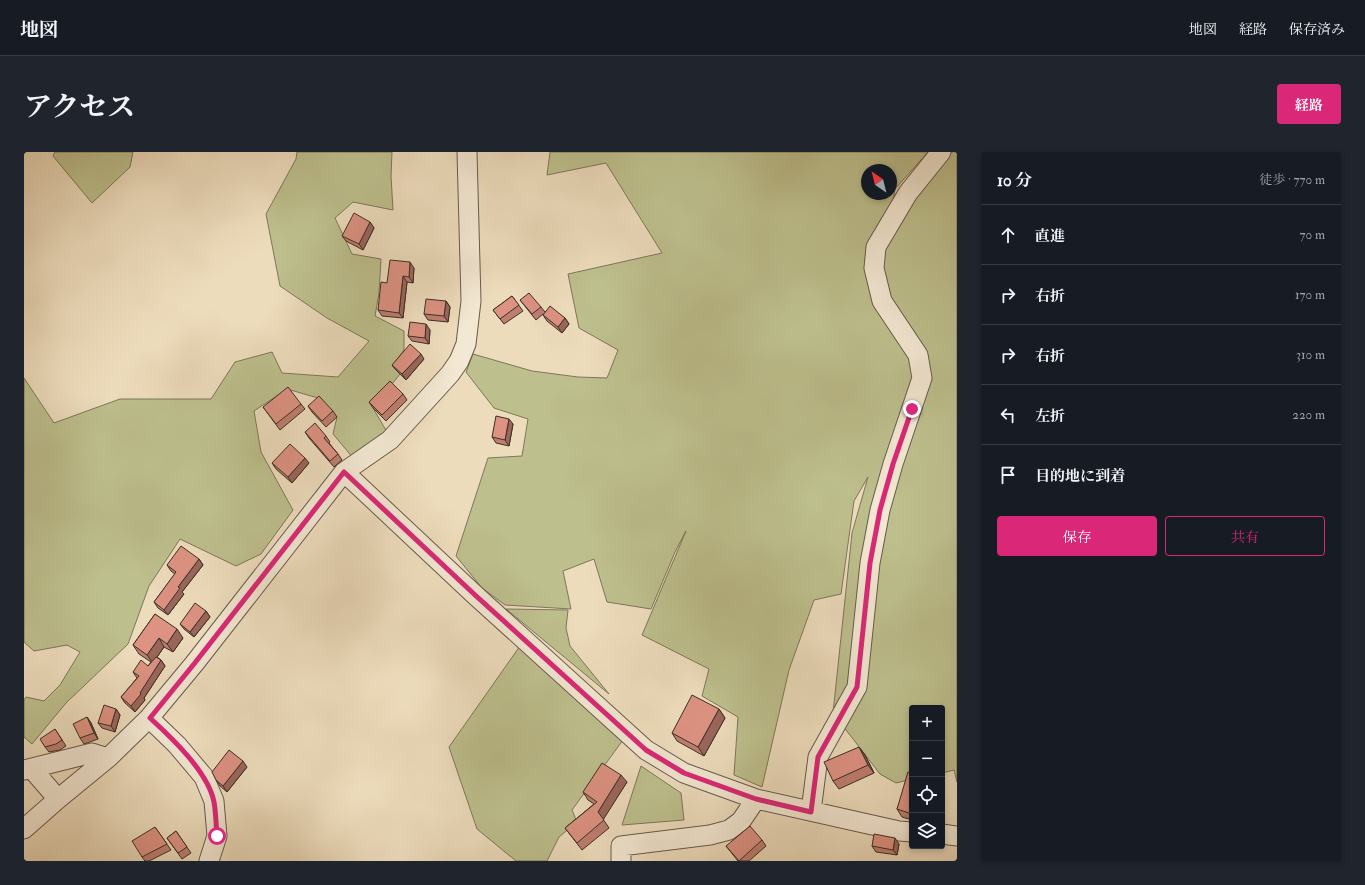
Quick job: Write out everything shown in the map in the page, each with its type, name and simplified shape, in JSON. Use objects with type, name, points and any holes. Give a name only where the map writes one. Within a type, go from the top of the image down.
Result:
[{"type":"street","points":[[24,829],[108,758],[150,718],[344,472],[390,440],[450,374],[459,361],[466,344],[471,301],[467,152]]},
{"type":"street","points":[[811,812],[818,757],[857,687],[870,563],[880,510],[893,464],[922,378],[918,355],[882,301],[874,268],[876,247],[908,193],[941,152]]},
{"type":"street","points":[[344,472],[481,600],[646,750],[684,773],[756,799],[899,831],[909,832]]},
{"type":"street","points":[[150,718],[177,745],[204,777],[214,801],[217,836],[209,861]]},
{"type":"street","points":[[28,770],[92,753],[108,758]]},
{"type":"street","points":[[28,770],[58,799]]},
{"type":"street","points":[[622,861],[621,846],[710,835],[728,830],[741,820],[756,799]]},
{"type":"street","points":[[945,834],[957,836]]},
{"type":"green space","points":[[55,152],[133,152],[130,167],[92,203],[53,156]]},
{"type":"green space","points":[[297,152],[392,152],[391,176],[393,210],[353,202],[335,218],[352,254],[381,259],[379,293],[375,316],[404,331],[404,350],[392,366],[400,374],[373,408],[387,432],[354,459],[333,434],[337,417],[318,398],[287,389],[254,411],[261,452],[293,510],[261,554],[236,566],[180,539],[149,586],[128,644],[66,703],[32,744],[24,737],[24,700],[26,697],[44,701],[60,685],[80,652],[67,645],[34,651],[24,642],[24,378],[54,423],[120,399],[211,399],[235,362],[272,352],[282,373],[338,377],[369,341],[327,318],[280,286],[266,214],[296,159]]},
{"type":"green space","points":[[550,152],[928,152],[897,187],[897,164],[861,164],[861,200],[893,200],[891,215],[948,152],[957,152],[957,782],[954,770],[945,772],[945,705],[909,705],[909,780],[896,783],[880,774],[833,713],[852,533],[868,477],[854,501],[841,594],[814,600],[789,670],[762,787],[734,775],[738,717],[702,696],[709,669],[642,635],[686,531],[675,552],[651,609],[607,602],[594,559],[563,571],[571,609],[505,605],[482,588],[456,556],[488,458],[522,456],[528,419],[494,408],[466,372],[473,354],[532,371],[578,377],[607,378],[618,350],[579,328],[568,274],[662,253],[606,163],[547,175]]},
{"type":"green space","points":[[506,609],[568,610],[566,628],[570,646],[609,694]]},
{"type":"green space","points":[[520,646],[623,740],[572,810],[577,822],[559,837],[547,861],[516,861],[477,829],[449,747]]},
{"type":"green space","points":[[641,766],[681,793],[684,820],[622,825]]},
{"type":"building","points":[[354,213],[370,222],[359,244],[342,236]]},
{"type":"building","points":[[390,260],[410,262],[409,277],[403,276],[399,313],[378,310],[381,282],[387,283]]},
{"type":"building","points":[[529,293],[541,307],[532,314],[520,300]]},
{"type":"building","points":[[512,296],[519,305],[500,319],[493,310]]},
{"type":"building","points":[[426,299],[446,301],[444,316],[424,314]]},
{"type":"building","points":[[550,306],[565,318],[558,327],[543,315]]},
{"type":"building","points":[[410,322],[426,324],[425,338],[408,336]]},
{"type":"building","points":[[410,344],[421,354],[402,374],[392,365]]},
{"type":"building","points":[[390,381],[403,394],[382,415],[369,402]]},
{"type":"building","points":[[288,387],[301,404],[276,424],[263,407]]},
{"type":"building","points":[[319,396],[333,411],[322,421],[308,406]]},
{"type":"building","points":[[496,416],[509,419],[505,440],[492,437]]},
{"type":"building","points":[[315,423],[326,436],[324,438],[338,454],[330,461],[305,432]]},
{"type":"building","points":[[290,444],[305,458],[288,477],[272,463]]},
{"type":"building","points":[[181,546],[199,559],[178,587],[180,588],[164,610],[154,602],[176,572],[167,565]]},
{"type":"building","points":[[195,603],[206,611],[190,632],[180,624]]},
{"type":"building","points":[[155,614],[177,629],[167,644],[159,638],[147,655],[133,645]]},
{"type":"building","points":[[156,657],[161,660],[140,693],[141,694],[131,706],[121,697],[139,676],[133,672],[141,660],[148,666]]},
{"type":"building","points":[[692,695],[719,709],[698,747],[672,733]]},
{"type":"building","points":[[104,705],[116,709],[111,726],[98,723]]},
{"type":"building","points":[[87,717],[94,733],[80,738],[73,724]]},
{"type":"building","points":[[55,729],[62,740],[56,744],[45,747],[40,739]]},
{"type":"building","points":[[859,747],[868,765],[833,781],[824,762]]},
{"type":"building","points":[[229,750],[243,761],[223,786],[216,780],[212,772]]},
{"type":"building","points":[[602,763],[621,775],[598,812],[604,820],[577,843],[565,828],[597,802],[583,792]]},
{"type":"building","points":[[908,772],[909,772],[909,813],[897,809]]},
{"type":"building","points":[[750,826],[762,840],[739,861],[726,846]]},
{"type":"building","points":[[155,827],[167,844],[142,857],[132,841]]},
{"type":"building","points":[[176,831],[187,847],[178,853],[167,838]]},
{"type":"building","points":[[874,834],[895,838],[893,850],[872,846]]},
{"type":"route","points":[[217,836],[214,801],[204,777],[177,745],[150,718],[344,472],[475,595],[646,750],[684,773],[756,799],[811,812],[818,757],[857,687],[870,563],[880,510],[893,464],[912,409]]}]
